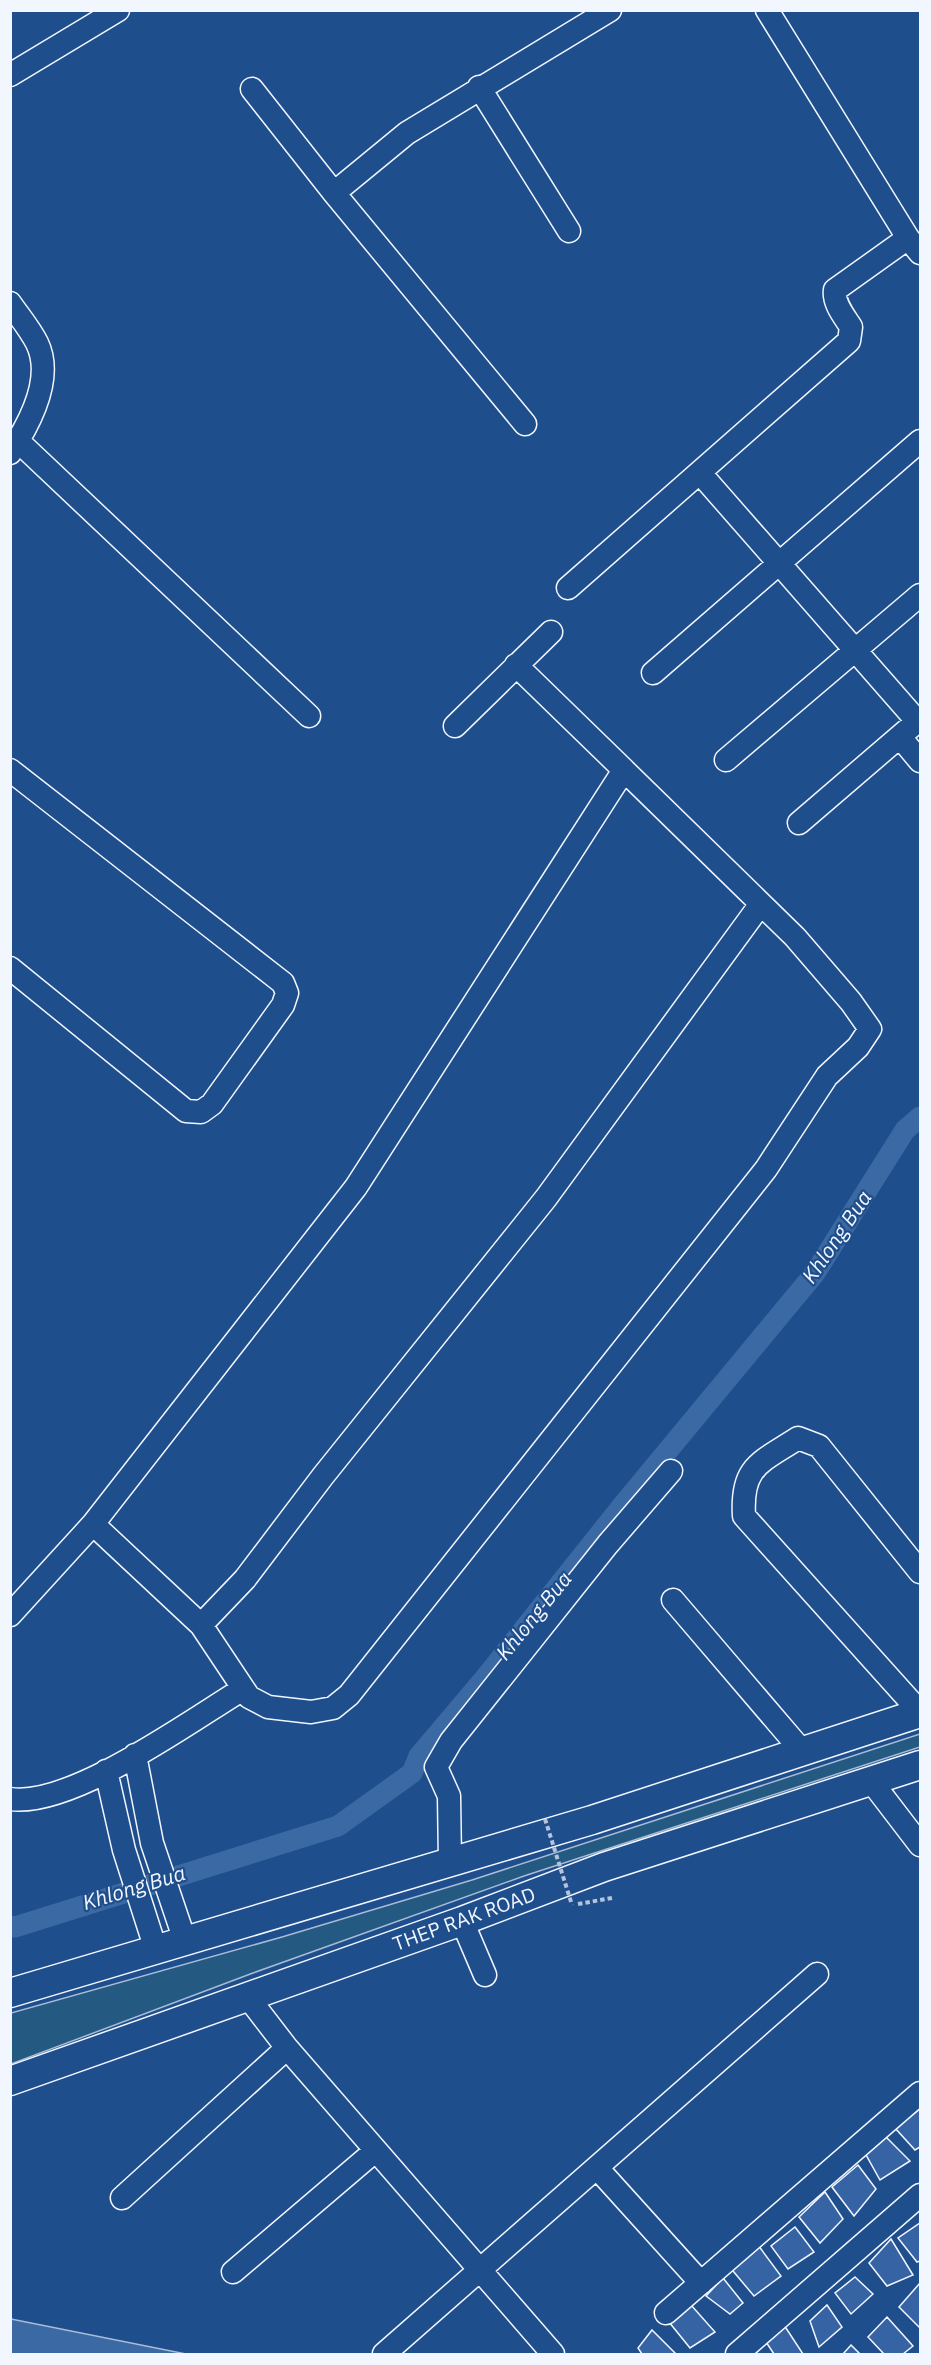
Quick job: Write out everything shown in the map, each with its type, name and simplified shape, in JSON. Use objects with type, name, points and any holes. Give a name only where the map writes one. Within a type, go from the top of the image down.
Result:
[{"type":"main road","points":[[10,1994],[450,1862],[921,1713]]},
{"type":"main road","name":"THEP RAK ROAD","points":[[10,2081],[462,1922],[604,1867],[921,1765]]},
{"type":"street","points":[[10,75],[118,10]]},
{"type":"street","points":[[334,193],[407,133],[479,87],[610,10]]},
{"type":"street","points":[[568,588],[849,341],[851,327],[839,308],[834,296],[835,290],[914,245],[767,10]]},
{"type":"street","points":[[479,87],[569,231]]},
{"type":"street","points":[[252,89],[334,193],[525,423]]},
{"type":"street","points":[[10,303],[37,344],[44,367],[39,397],[14,447],[309,716]]},
{"type":"street","points":[[653,673],[921,441]]},
{"type":"street","points":[[700,473],[855,651],[919,720],[799,823]]},
{"type":"street","points":[[726,760],[921,595]]},
{"type":"street","points":[[455,726],[550,632]]},
{"type":"street","points":[[93,1524],[201,1625],[249,1697],[268,1707],[288,1711],[311,1712],[333,1708],[350,1695],[766,1169],[827,1076],[858,1047],[870,1029],[851,1002],[795,937],[516,665]]},
{"type":"street","points":[[900,737],[921,761]]},
{"type":"street","points":[[10,770],[283,983],[287,993],[283,1005],[212,1104],[201,1112],[186,1111],[10,968]]},
{"type":"street","points":[[10,1615],[93,1524],[356,1187],[624,770]]},
{"type":"street","points":[[201,1625],[245,1579],[323,1476],[546,1198],[760,905]]},
{"type":"street","points":[[921,1572],[819,1446],[798,1438],[757,1465],[742,1490],[744,1516],[921,1713]]},
{"type":"street","points":[[450,1862],[449,1796],[436,1767],[451,1741],[671,1471]]},
{"type":"street","points":[[673,1600],[803,1752]]},
{"type":"street","points":[[10,1799],[25,1800],[62,1791],[106,1771],[243,1689]]},
{"type":"street","points":[[135,1755],[153,1843],[185,1941]]},
{"type":"street","points":[[106,1771],[124,1850],[156,1950]]},
{"type":"street","points":[[871,1781],[921,1845]]},
{"type":"street","points":[[462,1922],[485,1975]]},
{"type":"street","points":[[384,2355],[817,1974]]},
{"type":"street","points":[[247,1996],[287,2049],[553,2355]]},
{"type":"street","points":[[122,2198],[287,2049]]},
{"type":"street","points":[[666,2313],[921,2093]]},
{"type":"street","points":[[233,2272],[375,2151]]},
{"type":"street","points":[[598,2169],[701,2283]]},
{"type":"street","points":[[737,2355],[921,2195]]},
{"type":"path","points":[[545,1819],[572,1905],[612,1898]]},
{"type":"shaded area","points":[[920,1734],[920,1747],[524,1876],[253,1973],[11,2064],[11,2013],[282,1937],[472,1880]]},
{"type":"shaded area","points":[[11,2319],[186,2354],[11,2354]]},
{"type":"building","points":[[920,2109],[920,2147],[915,2150],[895,2128]]},
{"type":"building","points":[[883,2134],[910,2161],[880,2180],[865,2153]]},
{"type":"building","points":[[858,2165],[876,2189],[854,2216],[832,2187]]},
{"type":"building","points":[[825,2192],[843,2219],[820,2243],[799,2217]]},
{"type":"building","points":[[920,2223],[920,2261],[917,2262],[898,2238]]},
{"type":"building","points":[[795,2227],[814,2252],[788,2269],[771,2246]]},
{"type":"building","points":[[891,2239],[913,2275],[887,2286],[869,2263]]},
{"type":"building","points":[[755,2241],[781,2276],[754,2296],[728,2265]]},
{"type":"building","points":[[855,2277],[873,2294],[851,2314],[835,2293]]},
{"type":"building","points":[[723,2278],[743,2303],[730,2314],[706,2296]]},
{"type":"building","points":[[920,2283],[920,2328],[899,2307]]},
{"type":"building","points":[[691,2305],[715,2332],[690,2348],[669,2322]]},
{"type":"building","points":[[827,2305],[842,2327],[819,2347],[810,2321]]},
{"type":"building","points":[[887,2317],[913,2346],[903,2354],[884,2354],[868,2337]]},
{"type":"building","points":[[784,2325],[803,2354],[774,2354],[766,2342]]},
{"type":"building","points":[[652,2330],[676,2354],[642,2354],[638,2348]]},
{"type":"building","points":[[851,2345],[860,2354],[843,2354]]},
{"type":"waterway","name":"Khlong Bua","points":[[10,1926],[15,1927],[338,1826],[412,1773],[419,1756],[815,1273],[905,1130],[920,1117]]}]
